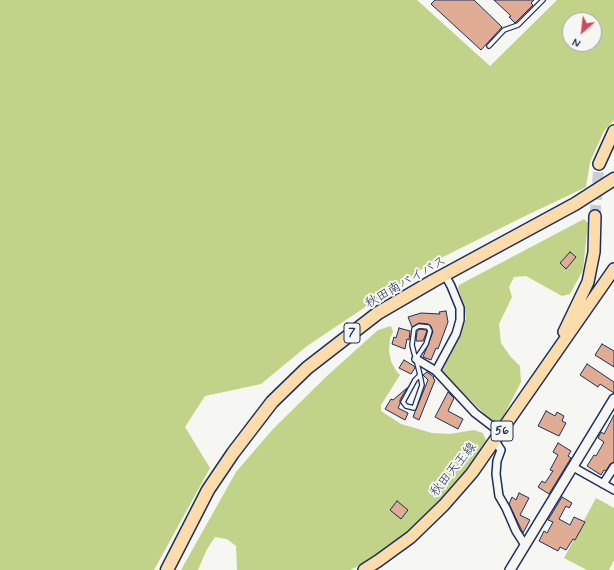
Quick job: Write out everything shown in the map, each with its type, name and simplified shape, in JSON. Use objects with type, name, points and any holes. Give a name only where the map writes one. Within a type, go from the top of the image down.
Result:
[{"type":"highway","name":"秋田南バイパス","points":[[167,570],[208,490],[272,402],[307,368],[372,318],[445,275],[575,204],[614,179]]},
{"type":"highway","points":[[575,204],[614,188]]},
{"type":"main road","points":[[599,164],[614,131]]},
{"type":"main road","points":[[548,365],[588,282],[594,252],[595,216]]},
{"type":"main road","name":"秋田天王線","points":[[364,570],[411,537],[444,505],[472,473],[614,269]]},
{"type":"street","points":[[436,371],[456,334],[460,320],[460,308],[445,275]]},
{"type":"street","points":[[416,359],[436,371],[498,437],[500,450],[496,474],[499,496],[516,531],[525,545]]},
{"type":"street","points":[[510,570],[614,400]]},
{"type":"street","points":[[573,466],[614,490]]},
{"type":"street","points":[[603,484],[614,467]]},
{"type":"lane","points":[[489,46],[504,30],[518,25],[543,0]]},
{"type":"lane","points":[[416,359],[426,344],[430,331],[428,327],[418,326],[414,329],[412,345],[416,359],[420,375],[422,385],[414,408],[406,406],[403,402],[415,380],[420,375]]},
{"type":"green space","points":[[0,0],[417,0],[490,66],[557,0],[614,0],[614,120],[604,131],[590,162],[586,187],[431,263],[307,346],[261,384],[205,396],[185,427],[210,468],[154,570],[0,570]]},
{"type":"green space","points":[[584,219],[588,223],[583,270],[570,294],[562,296],[526,276],[514,277],[509,287],[512,297],[499,324],[501,343],[510,356],[520,366],[521,382],[501,421],[492,421],[443,374],[441,367],[466,319],[464,305],[458,288],[459,285]]},
{"type":"green space","points":[[391,326],[393,332],[390,338],[389,351],[391,361],[396,371],[400,375],[381,405],[381,411],[401,424],[432,433],[450,434],[474,430],[483,433],[486,440],[470,470],[440,503],[403,535],[362,564],[350,570],[237,570],[236,546],[227,539],[215,537],[207,549],[198,570],[181,570],[236,472],[273,429],[328,375],[378,330]]},
{"type":"green space","points":[[596,498],[614,508],[614,560],[609,570],[587,570],[564,558]]},
{"type":"building","points":[[435,0],[474,0],[502,27],[481,50],[431,4]]},
{"type":"building","points":[[494,0],[534,0],[531,3],[533,5],[515,23],[509,17],[511,16]]},
{"type":"building","points":[[570,252],[576,257],[566,269],[560,263]]},
{"type":"building","points":[[446,311],[448,322],[438,349],[436,348],[431,360],[423,357],[433,332],[431,326],[428,324],[419,323],[412,327],[408,317],[421,313],[440,314],[439,312]]},
{"type":"building","points":[[399,328],[410,331],[409,340],[407,339],[405,349],[392,344],[394,337],[396,338]]},
{"type":"building","points":[[420,329],[427,331],[423,341],[416,341],[417,331]]},
{"type":"building","points":[[602,344],[614,351],[614,367],[595,355]]},
{"type":"building","points":[[404,360],[415,368],[411,374],[399,368]]},
{"type":"building","points":[[587,364],[614,382],[614,393],[600,384],[598,387],[580,375]]},
{"type":"building","points":[[427,372],[434,377],[433,378],[435,380],[419,420],[413,417],[428,380],[423,375]]},
{"type":"building","points":[[407,388],[400,400],[398,408],[408,413],[405,420],[385,409],[391,399],[393,400]]},
{"type":"building","points":[[448,392],[454,398],[448,411],[463,419],[458,429],[435,417]]},
{"type":"building","points":[[546,411],[555,416],[557,412],[564,416],[562,421],[566,423],[559,436],[538,426]]},
{"type":"building","points":[[614,415],[614,462],[610,464],[606,471],[604,470],[601,475],[587,466],[594,455],[596,456],[604,442],[598,438],[601,432],[604,434]]},
{"type":"building","points":[[558,443],[571,451],[568,456],[571,458],[549,494],[538,487],[542,481],[545,483],[553,471],[550,470],[558,455],[553,452]]},
{"type":"building","points":[[519,493],[529,498],[520,515],[530,520],[523,533],[509,504],[512,497],[516,500]]},
{"type":"building","points":[[562,497],[572,503],[569,508],[566,506],[559,519],[570,525],[574,517],[585,522],[575,540],[573,539],[566,550],[560,547],[558,551],[539,541],[544,531],[547,533],[553,522],[548,520]]},
{"type":"building","points":[[397,501],[408,510],[401,519],[390,510]]},
{"type":"tunnel","points":[[595,216],[599,164]]}]
